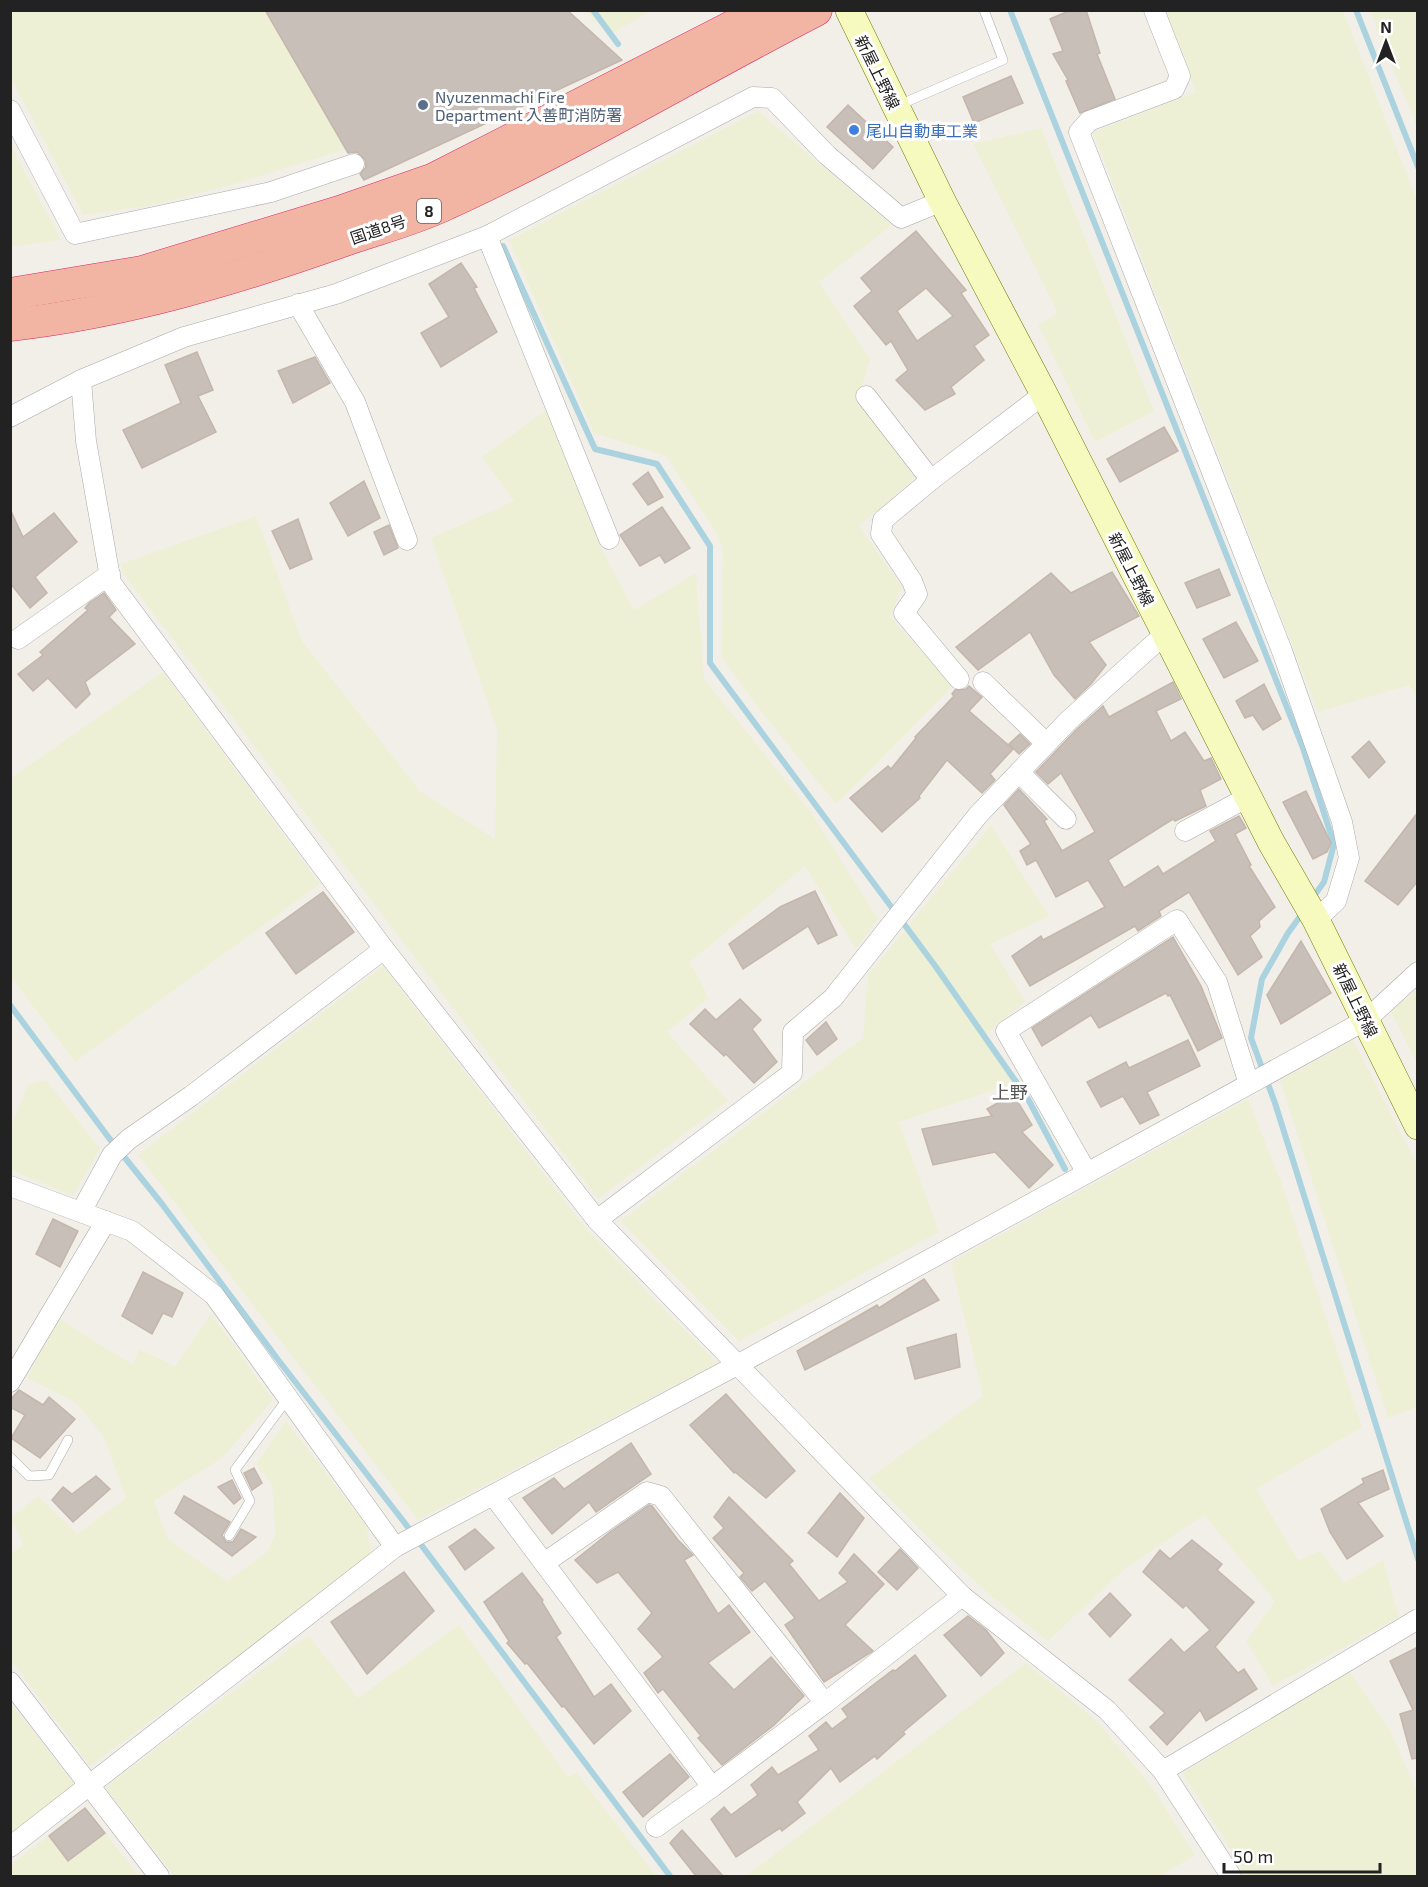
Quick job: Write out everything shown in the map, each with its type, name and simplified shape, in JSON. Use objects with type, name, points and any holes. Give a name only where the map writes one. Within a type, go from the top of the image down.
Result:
[{"type":"highway","name":"国道8号","points":[[10,294],[142,272],[339,212],[434,178],[765,10]]},
{"type":"highway","name":"国道8号","points":[[10,325],[46,321],[141,303],[299,257],[445,205],[626,113],[816,10]]},
{"type":"main road","name":"新屋上野線","points":[[849,10],[942,201],[1044,394],[1271,842],[1316,920],[1418,1126]]},
{"type":"street","points":[[1154,10],[1180,76],[1174,89],[1089,121],[1079,132],[1282,651],[1342,822],[1349,858],[1336,901],[1316,920]]},
{"type":"street","points":[[10,417],[81,380],[184,337],[336,294],[488,236],[753,97],[772,98],[827,155],[901,218],[942,201]]},
{"type":"street","points":[[10,110],[75,234],[271,192],[354,164]]},
{"type":"street","points":[[488,236],[609,538]]},
{"type":"street","points":[[298,304],[355,402],[407,540]]},
{"type":"street","points":[[81,380],[86,441],[111,583],[384,949],[597,1220],[962,1596],[1107,1710],[1163,1771],[1231,1876]]},
{"type":"street","points":[[959,679],[904,613],[917,594],[912,581],[881,534],[883,520],[931,480],[1044,394]]},
{"type":"street","points":[[866,396],[931,480]]},
{"type":"street","points":[[18,639],[110,574]]},
{"type":"street","points":[[597,1220],[792,1073],[794,1032],[833,998],[978,814],[1069,720],[1165,634]]},
{"type":"street","points":[[983,682],[1047,743]]},
{"type":"street","points":[[1019,772],[1066,819]]},
{"type":"street","points":[[1185,831],[1248,796]]},
{"type":"street","points":[[1087,1173],[1006,1031],[1177,920],[1217,982],[1249,1084]]},
{"type":"street","points":[[81,1212],[112,1155],[129,1139],[200,1089],[384,949]]},
{"type":"street","points":[[10,1847],[395,1547],[737,1365],[1366,1020],[1418,972]]},
{"type":"street","points":[[10,1186],[132,1231],[213,1296],[395,1547]]},
{"type":"street","points":[[10,1382],[106,1221]]},
{"type":"street","points":[[544,1563],[647,1492],[661,1496],[825,1703]]},
{"type":"street","points":[[493,1495],[712,1787]]},
{"type":"street","points":[[656,1827],[825,1703],[962,1596]]},
{"type":"street","points":[[1163,1771],[1418,1619]]},
{"type":"street","points":[[10,1682],[159,1876]]},
{"type":"lane","points":[[895,107],[1002,60],[984,10]]},
{"type":"lane","points":[[229,1536],[250,1502],[235,1470],[288,1398]]},
{"type":"lane","points":[[10,1457],[29,1476],[49,1475],[68,1440]]},
{"type":"green space","points":[[10,11],[265,11],[346,149],[238,183],[153,205],[83,215],[11,78]]},
{"type":"green space","points":[[585,11],[651,11],[609,35]]},
{"type":"green space","points":[[1166,11],[1343,11],[1417,200],[1417,698],[1409,685],[1318,712],[1093,132],[1196,92]]},
{"type":"green space","points":[[1370,11],[1417,11],[1417,127]]},
{"type":"green space","points":[[758,111],[892,225],[819,282],[870,359],[858,399],[915,478],[859,526],[902,587],[890,617],[953,686],[836,804],[763,714],[722,658],[723,548],[713,527],[666,456],[594,433],[509,240]]},
{"type":"green space","points":[[1041,128],[1154,411],[1095,442],[1038,325],[1058,313],[973,144]]},
{"type":"green space","points":[[11,146],[61,240],[11,247]]},
{"type":"green space","points":[[546,410],[601,548],[634,610],[696,573],[704,679],[811,812],[878,919],[856,949],[805,866],[690,962],[709,998],[667,1032],[728,1101],[598,1199],[125,576],[121,564],[256,516],[302,641],[420,791],[495,839],[497,730],[431,538],[514,501],[482,457]]},
{"type":"green space","points":[[163,672],[320,884],[75,1062],[11,977],[11,778]]},
{"type":"green space","points":[[991,825],[1049,916],[990,944],[1025,1001],[983,1037],[1020,1081],[899,1122],[939,1232],[739,1341],[620,1221],[863,1038],[868,975]]},
{"type":"green space","points":[[383,966],[587,1230],[717,1363],[418,1520],[138,1155]]},
{"type":"green space","points":[[1417,989],[1417,1064],[1391,1011]]},
{"type":"green space","points":[[1353,1040],[1417,1165],[1417,1407],[1388,1418],[1280,1080]]},
{"type":"green space","points":[[46,1080],[100,1149],[73,1196],[11,1170],[11,1127],[28,1085]]},
{"type":"green space","points":[[1248,1099],[1283,1187],[1362,1427],[1256,1489],[1298,1560],[1320,1551],[1344,1583],[1383,1560],[1399,1617],[1273,1686],[1246,1641],[1275,1601],[1204,1515],[1126,1568],[1048,1641],[991,1596],[869,1478],[983,1396],[951,1262]]},
{"type":"green space","points":[[211,1314],[273,1400],[222,1458],[154,1501],[168,1539],[227,1581],[267,1552],[276,1533],[272,1485],[256,1464],[286,1421],[366,1525],[372,1556],[90,1766],[11,1660],[11,1553],[23,1545],[11,1518],[38,1496],[77,1534],[126,1498],[104,1437],[76,1403],[27,1378],[58,1318],[133,1365],[139,1349],[175,1366]]},
{"type":"green space","points":[[459,1625],[568,1777],[577,1773],[656,1876],[174,1876],[105,1787],[308,1635],[358,1698]]},
{"type":"green space","points":[[1026,1663],[1097,1721],[1152,1787],[1195,1855],[1160,1876],[746,1876]]},
{"type":"green space","points":[[1349,1671],[1390,1730],[1417,1792],[1417,1876],[1244,1876],[1236,1857],[1182,1773]]},
{"type":"green space","points":[[11,1703],[75,1785],[11,1834]]},
{"type":"green space","points":[[85,1808],[139,1876],[11,1876],[11,1865]]},
{"type":"building","name":"Nyuzenmachi Fire Department 入善町消防署","points":[[265,10],[567,10],[622,60],[364,180],[360,174],[366,167],[365,160],[357,152],[348,153]]},
{"type":"building","points":[[1071,10],[1086,10],[1100,53],[1097,54],[1115,99],[1080,113],[1066,81],[1068,80],[1053,54],[1063,51],[1050,19]]},
{"type":"building","points":[[1011,76],[1023,103],[974,123],[963,97]]},
{"type":"building","points":[[848,105],[893,147],[873,169],[827,127]]},
{"type":"building","points":[[916,231],[966,290],[961,293],[989,335],[974,346],[984,360],[951,387],[955,394],[925,410],[896,380],[908,370],[891,341],[886,345],[854,306],[872,291],[861,278]],"holes":[[[926,288],[953,316],[917,341],[897,311]]]},
{"type":"building","points":[[461,263],[477,287],[474,288],[497,332],[441,367],[421,333],[449,317],[429,284]]},
{"type":"building","points":[[197,352],[213,390],[198,396],[216,432],[142,468],[123,430],[181,403],[165,365]]},
{"type":"building","points":[[315,357],[330,383],[293,403],[278,371]]},
{"type":"building","points":[[1164,427],[1178,451],[1120,482],[1107,459]]},
{"type":"building","points":[[648,472],[663,497],[648,505],[633,484]]},
{"type":"building","points":[[364,481],[380,518],[348,536],[330,503]]},
{"type":"building","points":[[662,507],[690,548],[665,563],[660,555],[640,566],[620,535]]},
{"type":"building","points":[[10,509],[23,537],[54,513],[77,542],[35,577],[47,593],[30,608],[10,583]]},
{"type":"building","points":[[298,519],[312,559],[290,569],[272,531]]},
{"type":"building","points":[[389,525],[398,548],[384,555],[374,532]]},
{"type":"building","points":[[1219,569],[1230,595],[1197,608],[1185,583]]},
{"type":"building","points":[[1112,572],[1139,616],[1089,642],[1106,665],[1075,699],[1054,675],[1030,632],[978,670],[956,647],[1051,573],[1071,593]]},
{"type":"building","points":[[104,593],[116,610],[109,617],[135,644],[85,682],[90,694],[76,708],[48,678],[33,691],[18,674],[43,655],[40,652],[88,610],[85,608],[89,603]]},
{"type":"building","points":[[1236,622],[1258,661],[1224,678],[1203,639]]},
{"type":"building","points":[[1173,682],[1181,699],[1156,711],[1171,741],[1185,732],[1204,761],[1211,758],[1221,779],[1200,790],[1206,806],[1175,821],[1173,819],[1108,860],[1124,888],[1158,866],[1163,874],[1216,841],[1210,831],[1239,816],[1246,828],[1235,834],[1251,865],[1249,866],[1275,907],[1259,921],[1260,927],[1250,936],[1262,957],[1238,975],[1189,892],[1159,911],[1161,916],[1138,931],[1135,926],[1030,986],[1012,956],[1041,936],[1043,940],[1105,907],[1088,880],[1056,897],[1036,860],[1027,865],[1020,851],[1031,844],[1004,805],[1019,789],[1047,819],[1044,821],[1062,851],[1095,832],[1061,773],[1048,784],[1036,772],[1077,729],[1103,706],[1109,717]]},
{"type":"building","points":[[1264,684],[1281,719],[1263,730],[1253,715],[1245,718],[1236,701]]},
{"type":"building","points":[[969,686],[982,697],[969,711],[1013,749],[990,774],[995,780],[982,793],[947,760],[919,796],[920,798],[882,832],[850,798],[888,766],[891,769],[915,737],[954,696],[952,694],[955,690],[966,689]]},
{"type":"building","points":[[1020,734],[1030,744],[1019,754],[1009,744]]},
{"type":"building","points":[[1369,741],[1385,762],[1369,778],[1352,757]]},
{"type":"building","points":[[1306,791],[1331,843],[1327,852],[1313,859],[1283,802]]},
{"type":"building","points":[[1418,812],[1418,881],[1398,905],[1365,881]]},
{"type":"building","points":[[815,891],[837,935],[818,944],[808,926],[743,969],[729,944],[780,907]]},
{"type":"building","points":[[323,892],[354,932],[296,974],[266,933]]},
{"type":"building","points":[[1173,937],[1201,986],[1222,1038],[1198,1051],[1170,995],[1166,993],[1099,1028],[1091,1015],[1042,1046],[1032,1028]]},
{"type":"building","points":[[1301,941],[1331,993],[1281,1024],[1267,995]]},
{"type":"building","points":[[740,999],[761,1020],[752,1029],[777,1062],[754,1083],[726,1054],[724,1056],[690,1024],[705,1009],[716,1020]]},
{"type":"building","points":[[826,1022],[837,1039],[817,1055],[806,1040]]},
{"type":"building","points":[[1188,1040],[1200,1066],[1147,1092],[1159,1115],[1140,1124],[1123,1096],[1101,1107],[1087,1082],[1126,1062],[1129,1068]]},
{"type":"building","points":[[1013,1094],[1032,1125],[1022,1132],[1053,1165],[1029,1188],[995,1152],[933,1165],[922,1129],[992,1116],[987,1109]]},
{"type":"building","points":[[53,1219],[78,1231],[60,1267],[36,1254]]},
{"type":"building","points":[[143,1272],[183,1293],[172,1317],[163,1313],[152,1334],[122,1316]]},
{"type":"building","points":[[924,1279],[939,1300],[805,1370],[797,1351],[877,1305],[879,1308]]},
{"type":"building","points":[[956,1334],[960,1367],[915,1379],[907,1348]]},
{"type":"building","points":[[19,1390],[43,1405],[49,1397],[75,1419],[40,1458],[11,1438],[25,1415],[10,1407],[10,1400]]},
{"type":"building","points":[[726,1394],[795,1471],[766,1498],[734,1473],[690,1425]]},
{"type":"building","points":[[631,1443],[651,1474],[596,1512],[589,1502],[552,1534],[523,1498],[554,1478],[564,1489]]},
{"type":"building","points":[[254,1468],[262,1483],[252,1490],[244,1473]]},
{"type":"building","points":[[1383,1470],[1389,1489],[1358,1503],[1383,1536],[1347,1559],[1330,1532],[1321,1509],[1364,1483],[1362,1479]]},
{"type":"building","points":[[96,1476],[110,1489],[73,1522],[52,1500],[63,1487],[72,1494]]},
{"type":"building","points":[[232,1480],[241,1498],[234,1504],[218,1487]]},
{"type":"building","points":[[840,1493],[864,1518],[837,1557],[808,1533]]},
{"type":"building","points":[[184,1496],[230,1522],[222,1535],[226,1542],[233,1542],[241,1529],[256,1537],[232,1556],[175,1513]]},
{"type":"building","points":[[729,1497],[793,1561],[789,1564],[819,1601],[848,1582],[839,1573],[854,1554],[884,1584],[845,1625],[873,1651],[824,1682],[785,1625],[795,1618],[765,1581],[752,1591],[740,1577],[744,1573],[713,1538],[724,1528],[714,1517]]},
{"type":"building","points":[[649,1505],[693,1555],[684,1560],[718,1614],[729,1605],[750,1632],[708,1663],[734,1690],[771,1657],[804,1696],[773,1726],[722,1765],[698,1738],[701,1736],[663,1689],[658,1693],[644,1673],[663,1657],[638,1629],[652,1613],[618,1572],[597,1583],[575,1560]]},
{"type":"building","points":[[475,1529],[494,1548],[465,1570],[449,1547]]},
{"type":"building","points":[[1192,1540],[1222,1564],[1217,1570],[1254,1602],[1215,1647],[1238,1673],[1244,1669],[1257,1689],[1206,1721],[1200,1710],[1167,1745],[1150,1727],[1165,1713],[1129,1680],[1171,1639],[1184,1653],[1210,1630],[1186,1605],[1183,1608],[1143,1572],[1160,1550],[1170,1559]]},
{"type":"building","points":[[900,1549],[918,1568],[897,1590],[878,1572]]},
{"type":"building","points":[[404,1572],[434,1611],[367,1674],[331,1622]]},
{"type":"building","points":[[522,1573],[543,1600],[542,1602],[561,1633],[556,1637],[594,1697],[611,1684],[631,1711],[594,1744],[527,1663],[525,1664],[507,1643],[509,1641],[484,1602]]},
{"type":"building","points":[[1110,1593],[1131,1615],[1110,1637],[1089,1614]]},
{"type":"building","points":[[968,1616],[986,1630],[1004,1653],[981,1676],[944,1635]]},
{"type":"building","points":[[1418,1647],[1418,1758],[1412,1759],[1400,1714],[1413,1710],[1390,1661]]},
{"type":"building","points":[[915,1655],[946,1696],[903,1732],[905,1734],[877,1759],[875,1756],[840,1782],[831,1768],[797,1802],[805,1813],[782,1831],[780,1828],[736,1857],[711,1819],[724,1807],[731,1815],[758,1795],[751,1785],[772,1767],[778,1775],[819,1750],[809,1736],[826,1722],[832,1729],[848,1717],[842,1709]]},
{"type":"building","points":[[670,1754],[689,1777],[643,1817],[623,1792]]},
{"type":"building","points":[[85,1808],[105,1833],[68,1861],[49,1836]]},
{"type":"building","points":[[682,1830],[723,1876],[696,1876],[670,1843]]},
{"type":"waterway","points":[[593,10],[618,44]]},
{"type":"waterway","points":[[1010,10],[1303,748],[1334,844],[1324,882],[1311,900]]},
{"type":"waterway","points":[[1356,10],[1418,167]]},
{"type":"waterway","points":[[503,246],[595,449],[657,464],[710,546],[710,663],[936,967],[1028,1099],[1065,1169]]},
{"type":"waterway","points":[[1304,911],[1288,933],[1262,979],[1251,1038],[1275,1103],[1418,1559]]},
{"type":"waterway","points":[[10,1005],[670,1876]]},
{"type":"place","name":"Nyuzenmachi Fire Department 入善町消防署","points":[[423,105]]},
{"type":"place","name":"尾山自動車工業","points":[[854,130]]},
{"type":"district","name":"上野","points":[[1010,1092]]}]
